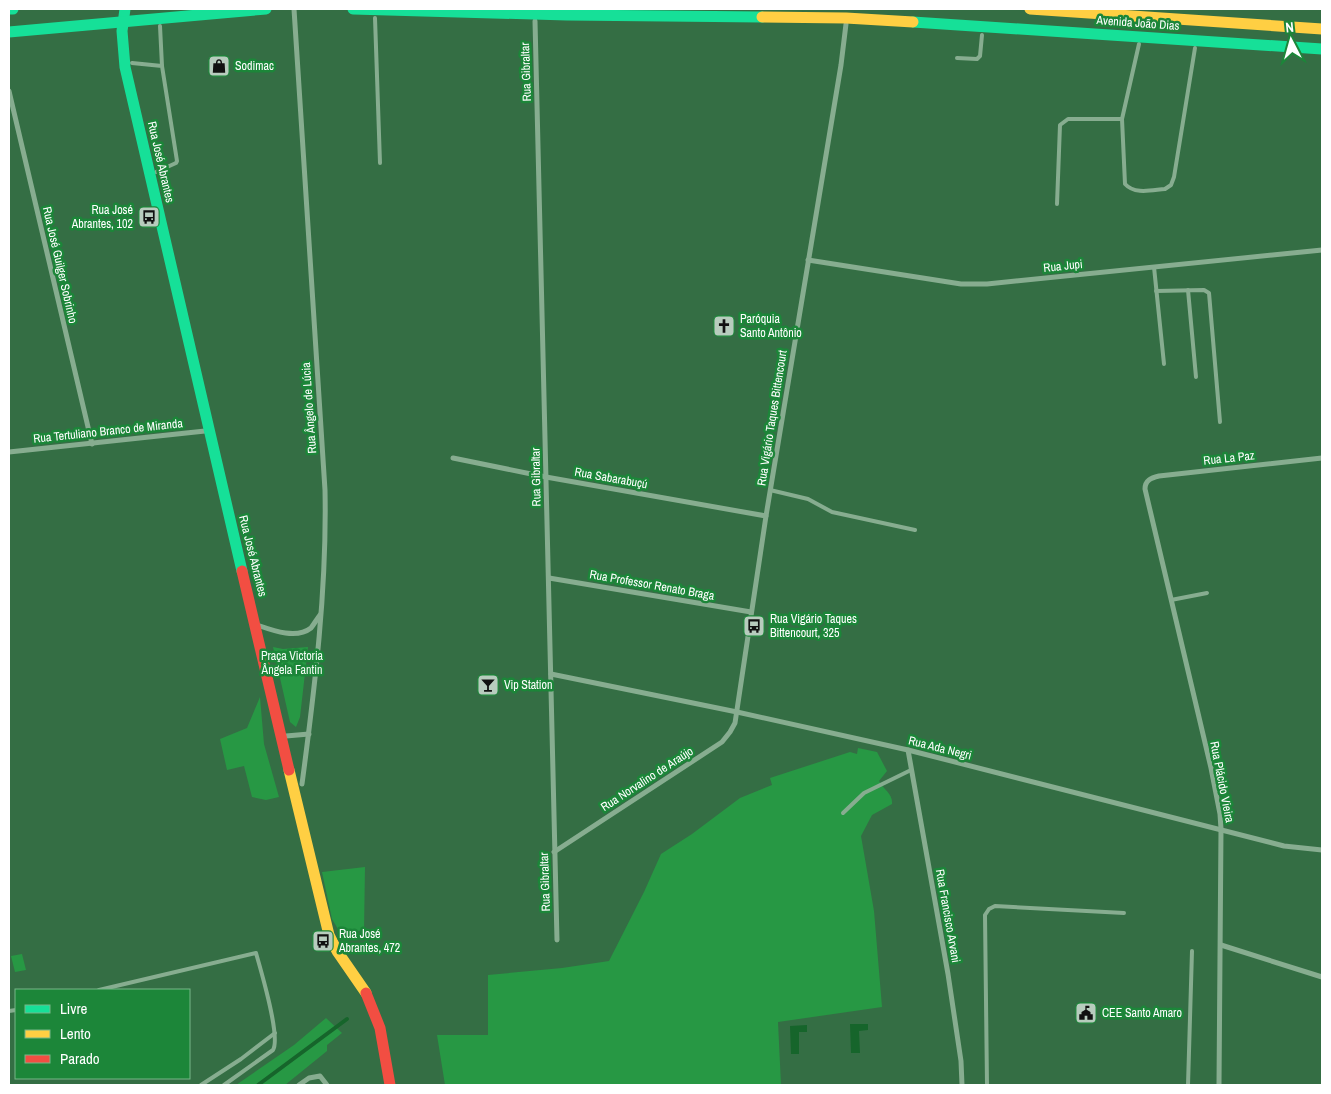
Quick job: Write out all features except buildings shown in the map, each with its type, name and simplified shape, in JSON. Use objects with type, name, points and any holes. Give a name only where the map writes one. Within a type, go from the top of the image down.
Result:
[{"type":"main road","name":"Rua José Abrantes","points":[[124,9],[121,22],[121,36],[125,63],[280,736],[299,805],[329,935],[339,955],[366,994],[373,1009],[384,1045],[390,1085]]},
{"type":"main road","points":[[9,32],[266,9]]},
{"type":"main road","name":"Avenida João Dias","points":[[353,9],[846,13],[982,27],[1322,49]]},
{"type":"main road","name":"Avenida João Dias","points":[[1030,9],[1080,10],[1232,23],[1269,21],[1322,29]]},
{"type":"main road","points":[[1232,23],[1244,9]]},
{"type":"main road","points":[[1268,46],[1269,21]]},
{"type":"street","name":"Rua Ângelo de Lúcia","points":[[294,9],[324,490],[325,559],[309,734],[299,805]]},
{"type":"street","name":"Rua Gibraltar","points":[[532,11],[549,578],[557,940]]},
{"type":"street","name":"Rua Vigário Taques Bittencourt","points":[[737,712],[770,490],[841,65],[846,13]]},
{"type":"street","name":"Rua José Guilger Sobrinho","points":[[9,91],[92,444]]},
{"type":"street","name":"Rua Jupi","points":[[808,260],[962,284],[987,284],[1322,250]]},
{"type":"street","name":"Rua Tertuliano Branco de Miranda","points":[[9,452],[209,431]]},
{"type":"street","name":"Rua Sabarabuçú","points":[[453,458],[546,477],[766,516]]},
{"type":"street","name":"Rua La Paz","points":[[1145,489],[1147,480],[1159,476],[1322,458]]},
{"type":"street","name":"Rua Plácido Vieira","points":[[1145,489],[1211,768],[1220,814],[1219,1085]]},
{"type":"street","name":"Rua Professor Renato Braga","points":[[549,578],[751,612]]},
{"type":"street","points":[[255,624],[271,630],[292,634],[310,628],[320,615]]},
{"type":"street","name":"Rua Ada Negri","points":[[551,674],[737,712],[908,750],[1284,846],[1322,850]]},
{"type":"street","name":"Rua Norvalino de Araújo","points":[[554,852],[722,742],[735,723],[737,712]]},
{"type":"street","points":[[280,736],[309,734]]},
{"type":"street","name":"Rua Francisco Arvani","points":[[908,750],[948,974],[961,1061],[962,1085]]},
{"type":"street","points":[[1221,945],[1322,977]]},
{"type":"street","points":[[299,1085],[309,1078],[320,1076],[327,1085]]},
{"type":"lane","points":[[374,10],[380,164]]},
{"type":"lane","points":[[150,175],[177,161],[162,66],[160,19]]},
{"type":"lane","points":[[957,58],[974,60],[979,58],[982,27]]},
{"type":"lane","points":[[1141,37],[1122,119],[1125,184],[1132,190],[1137,191],[1165,189],[1169,187],[1174,177],[1196,41]]},
{"type":"lane","points":[[125,63],[162,66]]},
{"type":"lane","points":[[1056,204],[1059,128],[1062,122],[1068,119],[1122,119]]},
{"type":"lane","points":[[1154,267],[1164,364]]},
{"type":"lane","points":[[1188,290],[1196,377]]},
{"type":"lane","points":[[1156,291],[1206,290],[1210,295],[1220,422]]},
{"type":"lane","points":[[770,490],[808,499],[832,512],[915,530]]},
{"type":"lane","points":[[1171,600],[1207,593]]},
{"type":"lane","points":[[843,813],[864,793],[911,770]]},
{"type":"lane","points":[[987,1085],[985,915],[989,909],[995,906],[1124,913]]},
{"type":"lane","points":[[1188,1085],[1192,951]]},
{"type":"lane","points":[[103,989],[256,953],[275,1033],[275,1046],[273,1050],[224,1085]]},
{"type":"lane","points":[[206,1085],[275,1033]]},
{"type":"lane","points":[[201,1085],[211,1080]]},
{"type":"green space","name":"Praça Victoria Ângela Fantin","points":[[273,647],[283,649],[308,647],[300,717],[296,727],[290,722]]},
{"type":"green space","points":[[260,697],[264,744],[279,797],[266,800],[252,797],[244,766],[227,770],[220,739],[247,728]]},
{"type":"green space","points":[[858,748],[877,752],[887,771],[879,781],[890,795],[892,801],[892,804],[872,815],[861,836],[874,911],[882,1007],[778,1022],[781,1085],[445,1085],[437,1035],[488,1035],[488,975],[562,968],[609,961],[661,854],[692,834],[740,798],[772,785],[770,778],[850,752],[857,754]]},
{"type":"green space","points":[[365,867],[364,930],[341,934],[332,919],[322,872]]},
{"type":"green space","points":[[22,954],[26,970],[15,972],[11,956]]},
{"type":"green space","points":[[326,1018],[342,1033],[327,1045],[327,1051],[285,1085],[236,1085],[294,1045]]},
{"type":"shaded area","points":[[850,1024],[868,1024],[868,1030],[859,1031],[860,1053],[851,1053]]},
{"type":"shaded area","points":[[807,1025],[807,1032],[799,1032],[799,1054],[791,1054],[790,1026]]},
{"type":"waterway","points":[[258,1085],[347,1019]]},
{"type":"traffic: fast","points":[[125,9],[122,31],[125,67],[242,571]]},
{"type":"traffic: fast","points":[[9,32],[266,9]]},
{"type":"traffic: fast","points":[[353,9],[567,15],[762,17]]},
{"type":"traffic: fast","points":[[913,22],[1322,49]]},
{"type":"traffic: slow","points":[[1030,9],[1322,29]]},
{"type":"traffic: slow","points":[[762,17],[846,18],[913,22]]},
{"type":"traffic: slow","points":[[289,770],[329,935],[337,951],[366,993]]},
{"type":"traffic: jam","points":[[242,571],[289,770]]},
{"type":"traffic: jam","points":[[366,993],[380,1028],[390,1085]]},
{"type":"place","name":"Sodimac","points":[[219,66]]},
{"type":"place","name":"Rua José Abrantes, 102","points":[[149,217]]},
{"type":"place","name":"Paróquia Santo Antônio","points":[[724,326]]},
{"type":"place","name":"Rua Vigário Taques Bittencourt, 325","points":[[754,626]]},
{"type":"place","name":"Vip Station","points":[[488,685]]},
{"type":"place","name":"Rua José Abrantes, 472","points":[[323,941]]},
{"type":"place","name":"CEE Santo Amaro","points":[[1086,1013]]}]
